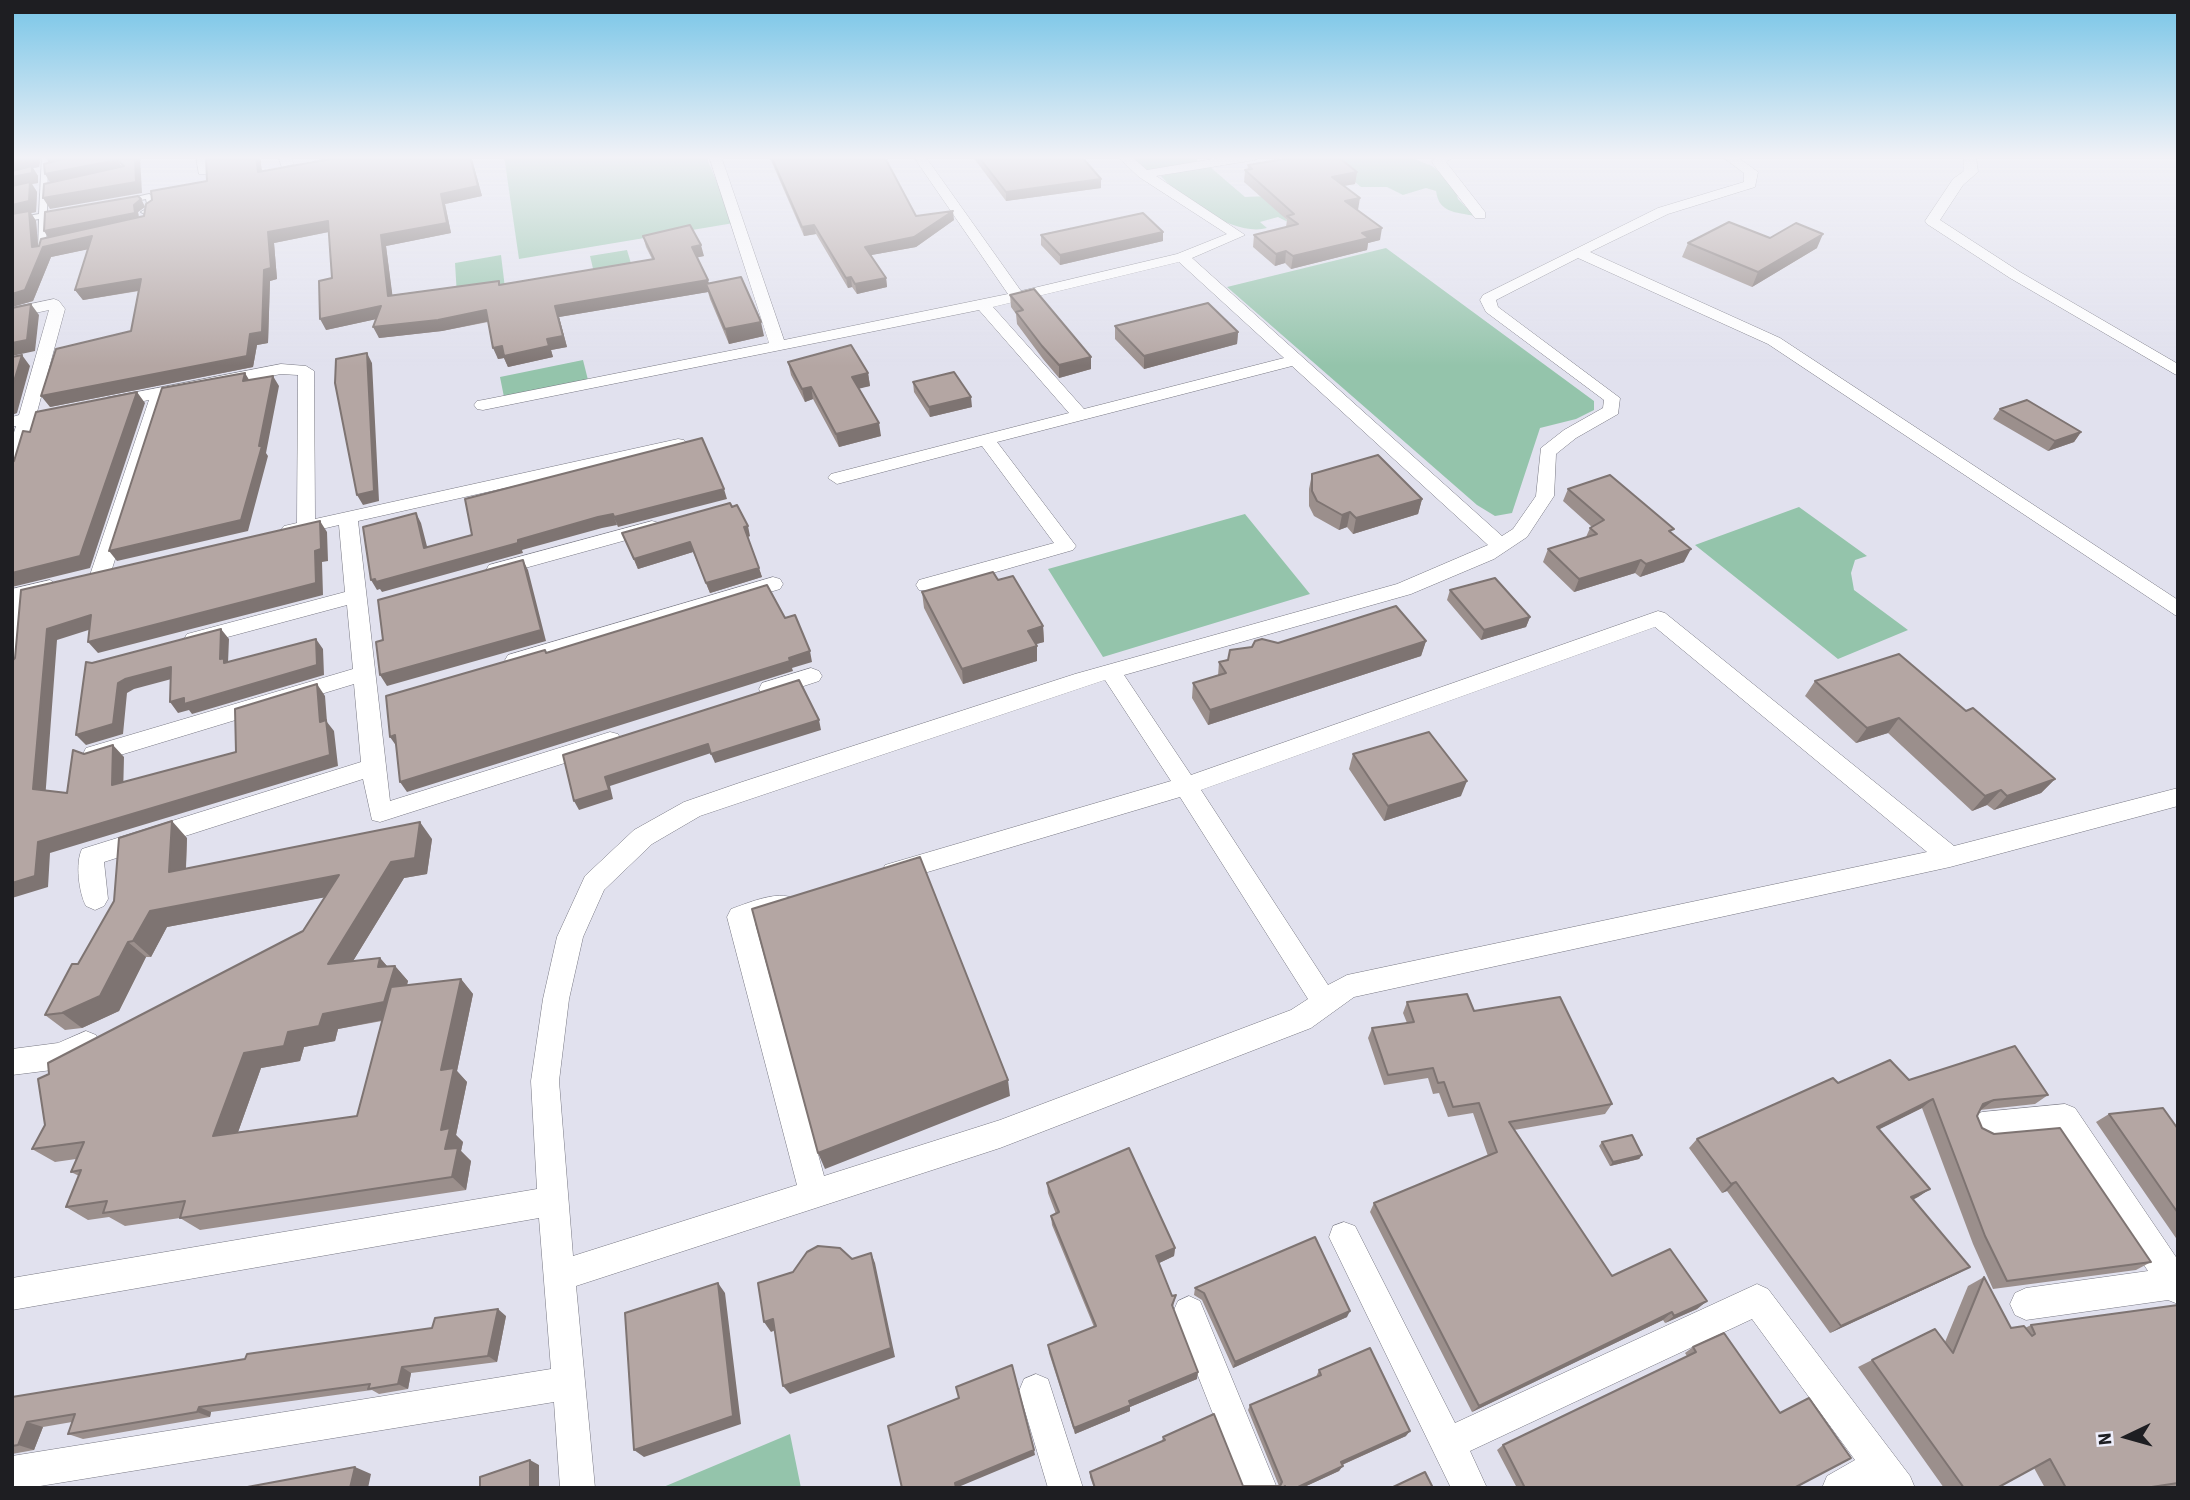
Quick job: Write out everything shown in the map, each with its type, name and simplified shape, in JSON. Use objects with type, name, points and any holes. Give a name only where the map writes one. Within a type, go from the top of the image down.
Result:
[{"type":"street","points":[[738,226],[778,345]]},
{"type":"street","points":[[968,226],[1017,297]]},
{"type":"street","points":[[483,405],[984,305],[1182,257],[1238,235],[1224,226]]},
{"type":"street","points":[[578,1488],[545,1081],[556,999],[570,937],[594,883],[643,837],[692,809],[1110,671],[1404,589],[1487,555],[1520,533],[1545,496],[1547,452],[1570,434],[1612,410],[1612,398],[1505,321],[1491,309],[1488,300],[1491,295],[1633,226]]},
{"type":"street","points":[[1940,226],[2015,275],[2178,371]]},
{"type":"street","points":[[1579,253],[1774,341],[2178,610]]},
{"type":"street","points":[[1182,257],[1501,546]]},
{"type":"street","points":[[12,313],[54,304],[57,309],[44,357],[20,420],[12,472]]},
{"type":"street","points":[[984,305],[1082,416]]},
{"type":"street","points":[[23,361],[44,357]]},
{"type":"street","points":[[837,478],[1296,360]]},
{"type":"street","points":[[20,420],[281,369],[306,371],[306,526]]},
{"type":"street","points":[[100,575],[160,393]]},
{"type":"street","points":[[926,585],[1066,546],[986,440]]},
{"type":"street","points":[[268,536],[678,444]]},
{"type":"street","points":[[348,517],[362,603],[365,673],[375,701],[373,767],[380,813],[628,734]]},
{"type":"street","points":[[477,575],[675,520]]},
{"type":"street","points":[[12,669],[15,596],[126,569]]},
{"type":"street","points":[[499,664],[773,584]]},
{"type":"street","points":[[167,646],[362,603]]},
{"type":"street","points":[[871,878],[1186,786],[1658,618],[1950,857]]},
{"type":"street","points":[[1110,671],[1325,1003]]},
{"type":"street","points":[[94,754],[365,673]]},
{"type":"street","points":[[746,697],[811,676]]},
{"type":"street","points":[[95,899],[91,856],[373,767]]},
{"type":"street","points":[[559,1276],[1000,1134],[1301,1018],[1348,987],[1950,857],[2178,797]]},
{"type":"street","points":[[806,898],[740,917],[814,1194]]},
{"type":"street","points":[[12,1062],[60,1056],[105,1035]]},
{"type":"street","points":[[1982,1126],[2064,1118],[2176,1286],[2026,1304]]},
{"type":"street","points":[[12,1294],[553,1201]]},
{"type":"street","points":[[1343,1237],[1470,1488]]},
{"type":"street","points":[[1448,1444],[1757,1300],[1889,1476],[1839,1488]]},
{"type":"street","points":[[1189,1312],[1260,1488]]},
{"type":"street","points":[[12,1473],[569,1383]]},
{"type":"street","points":[[1036,1391],[1066,1488]]},
{"type":"lane","points":[[43,226],[42,249],[55,243]]},
{"type":"green space","points":[[514,226],[716,226],[519,259]]},
{"type":"green space","points":[[1237,226],[1267,228],[1254,229]]},
{"type":"green space","points":[[1386,248],[1594,401],[1594,410],[1576,419],[1540,428],[1512,513],[1495,516],[1477,505],[1227,287]]},
{"type":"green space","points":[[627,250],[633,270],[595,277],[590,256]]},
{"type":"green space","points":[[501,255],[505,288],[457,296],[455,263]]},
{"type":"green space","points":[[583,360],[588,380],[504,397],[500,377]]},
{"type":"green space","points":[[1799,507],[1867,556],[1855,560],[1851,573],[1854,590],[1908,630],[1838,659],[1695,545]]},
{"type":"green space","points":[[1245,514],[1310,594],[1103,657],[1048,569]]},
{"type":"green space","points":[[790,1434],[801,1488],[661,1488]]},
{"type":"building","points":[[12,226],[30,226],[32,247],[39,246],[41,239],[99,226],[301,226],[268,232],[271,268],[264,270],[262,332],[250,334],[247,356],[41,396],[56,349],[131,331],[141,279],[75,290],[92,236],[43,247],[25,290],[12,294]]},
{"type":"building","points":[[44,226],[69,226],[44,231]]},
{"type":"building","points":[[328,226],[430,226],[381,235],[388,296],[499,281],[499,285],[654,259],[643,236],[691,226],[701,245],[692,247],[708,280],[555,306],[563,336],[547,339],[549,346],[504,356],[502,346],[493,348],[486,310],[438,320],[373,327],[381,306],[320,319],[319,281],[332,278]]},
{"type":"building","points":[[815,226],[930,226],[914,237],[865,247],[886,278],[855,284],[851,277],[846,278]]},
{"type":"building","points":[[1083,226],[1157,226],[1163,232],[1060,255],[1041,235]]},
{"type":"building","points":[[1290,226],[1382,228],[1362,233],[1369,238],[1293,256],[1286,251],[1276,254],[1254,235]]},
{"type":"building","points":[[1721,226],[1739,226],[1770,238],[1791,226],[1803,226],[1823,234],[1758,272],[1688,243]]},
{"type":"building","points":[[741,277],[761,322],[725,329],[706,284]]},
{"type":"building","points":[[1034,289],[1091,357],[1059,365],[1042,346],[1016,312],[1023,310],[1010,295]]},
{"type":"building","points":[[1208,303],[1238,332],[1144,356],[1115,326]]},
{"type":"building","points":[[31,304],[27,340],[12,343],[12,308]]},
{"type":"building","points":[[851,345],[868,373],[852,377],[879,423],[836,434],[811,387],[802,389],[788,362]]},
{"type":"building","points":[[367,353],[374,491],[357,495],[335,383],[336,359]]},
{"type":"building","points":[[22,355],[12,388],[12,357]]},
{"type":"building","points":[[954,372],[971,397],[929,407],[913,382]]},
{"type":"building","points":[[245,373],[243,381],[273,376],[259,446],[262,446],[241,520],[109,551],[162,388]]},
{"type":"building","points":[[137,392],[80,556],[12,573],[12,462],[23,431],[30,432],[36,412]]},
{"type":"building","points":[[2027,400],[2081,432],[2055,441],[2000,409]]},
{"type":"building","points":[[702,438],[724,489],[614,517],[613,514],[598,517],[518,540],[518,543],[376,582],[375,579],[371,580],[363,527],[416,513],[424,548],[472,535],[465,499]]},
{"type":"building","points":[[1378,455],[1422,499],[1356,518],[1350,512],[1342,515],[1317,501],[1312,491],[1312,474]]},
{"type":"building","points":[[1610,475],[1674,529],[1669,531],[1691,549],[1646,564],[1641,560],[1579,579],[1548,549],[1597,534],[1590,528],[1604,520],[1568,489]]},
{"type":"building","points":[[730,503],[732,507],[737,505],[748,526],[744,527],[759,568],[706,583],[690,542],[634,559],[622,533]]},
{"type":"building","points":[[320,521],[321,549],[315,551],[316,583],[88,642],[91,615],[47,629],[33,789],[67,793],[73,750],[84,754],[113,745],[112,785],[236,752],[235,709],[317,684],[320,722],[326,720],[330,755],[38,842],[35,876],[12,883],[12,661],[15,658],[21,590]]},
{"type":"building","points":[[523,560],[541,630],[380,675],[376,642],[383,640],[378,600]]},
{"type":"building","points":[[993,572],[998,580],[1013,576],[1043,626],[1028,631],[1037,646],[962,669],[922,592]]},
{"type":"building","points":[[1495,578],[1530,617],[1484,630],[1450,590]]},
{"type":"building","points":[[767,585],[785,618],[795,615],[810,651],[789,658],[790,661],[400,782],[395,735],[390,737],[386,696],[545,650],[546,653]]},
{"type":"building","points":[[1396,606],[1426,641],[1210,710],[1193,683],[1226,673],[1219,662],[1228,660],[1230,650],[1252,647],[1255,641],[1262,639],[1278,643]]},
{"type":"building","points":[[221,629],[220,659],[224,658],[224,663],[316,639],[317,665],[184,704],[184,698],[170,702],[171,667],[125,679],[118,683],[113,724],[76,735],[86,662],[92,663]]},
{"type":"building","points":[[1899,654],[1966,711],[1973,708],[2055,779],[2007,796],[2001,790],[1985,796],[1899,718],[1867,728],[1815,681]]},
{"type":"building","points":[[799,680],[819,720],[711,754],[708,744],[605,777],[609,790],[574,801],[563,755]]},
{"type":"building","points":[[1429,732],[1467,781],[1388,806],[1353,754]]},
{"type":"building","points":[[172,821],[169,872],[420,822],[415,858],[391,862],[328,964],[380,958],[378,967],[395,966],[384,1002],[323,1014],[319,1026],[288,1032],[284,1046],[244,1053],[213,1136],[357,1116],[391,987],[461,979],[441,1070],[454,1068],[441,1130],[450,1128],[445,1149],[458,1148],[452,1177],[180,1218],[185,1201],[103,1213],[107,1201],[66,1207],[81,1170],[71,1172],[84,1142],[32,1149],[45,1125],[38,1079],[49,1074],[48,1063],[303,931],[339,875],[150,911],[133,941],[128,942],[100,996],[62,1013],[45,1015],[72,964],[78,964],[114,901],[119,838]]},
{"type":"building","points":[[920,857],[1008,1080],[818,1153],[752,909]]},
{"type":"building","points":[[1467,994],[1474,1011],[1560,997],[1612,1104],[1509,1122],[1612,1276],[1670,1249],[1707,1301],[1674,1316],[1672,1312],[1479,1406],[1374,1203],[1497,1152],[1479,1103],[1453,1107],[1444,1082],[1438,1083],[1433,1068],[1388,1075],[1372,1028],[1414,1022],[1407,1002]]},
{"type":"building","points":[[2015,1046],[2048,1095],[1994,1100],[1983,1104],[1977,1116],[1982,1128],[1994,1134],[2060,1128],[2151,1262],[2007,1281],[1985,1236],[1933,1099],[1877,1127],[1930,1189],[1911,1197],[1970,1267],[1841,1326],[1736,1182],[1731,1184],[1697,1139],[1833,1078],[1838,1083],[1890,1060],[1909,1080]]},
{"type":"building","points":[[2163,1108],[2178,1129],[2178,1213],[2109,1114]]},
{"type":"building","points":[[1632,1135],[1642,1155],[1613,1162],[1602,1142]]},
{"type":"building","points":[[1129,1148],[1175,1248],[1156,1256],[1172,1296],[1176,1295],[1172,1305],[1198,1372],[1129,1401],[1131,1405],[1074,1428],[1048,1345],[1096,1326],[1051,1216],[1059,1212],[1047,1183]]},
{"type":"building","points":[[1315,1237],[1350,1311],[1235,1362],[1204,1293],[1195,1288]]},
{"type":"building","points":[[818,1246],[840,1248],[852,1259],[871,1253],[891,1348],[783,1386],[773,1319],[764,1322],[758,1283],[793,1272],[807,1252]]},
{"type":"building","points":[[1984,1277],[2011,1328],[2024,1326],[2032,1336],[2035,1334],[2031,1325],[2178,1305],[2178,1483],[2145,1488],[2066,1488],[2050,1459],[1997,1488],[1964,1488],[1872,1360],[1935,1329],[1953,1353]]},
{"type":"building","points":[[718,1283],[733,1416],[634,1450],[625,1313]]},
{"type":"building","points":[[498,1309],[488,1356],[402,1367],[398,1384],[368,1389],[370,1384],[199,1407],[197,1412],[68,1434],[75,1414],[27,1422],[18,1445],[12,1446],[12,1397],[245,1359],[247,1354],[432,1328],[435,1318]]},
{"type":"building","points":[[1724,1333],[1780,1413],[1809,1398],[1851,1458],[1794,1488],[1525,1488],[1503,1445],[1696,1352],[1693,1347]]},
{"type":"building","points":[[1370,1348],[1410,1431],[1341,1462],[1343,1466],[1296,1488],[1095,1488],[1090,1472],[1165,1440],[1163,1437],[1214,1414],[1243,1486],[1280,1486],[1282,1482],[1250,1405],[1321,1375],[1319,1370]]},
{"type":"building","points":[[1012,1365],[1034,1450],[955,1483],[956,1488],[902,1488],[888,1426],[959,1398],[956,1387]]},
{"type":"building","points":[[530,1460],[530,1488],[480,1488],[480,1477]]},
{"type":"building","points":[[355,1467],[350,1488],[242,1488]]},
{"type":"building","points":[[1425,1472],[1433,1488],[1391,1488]]}]
